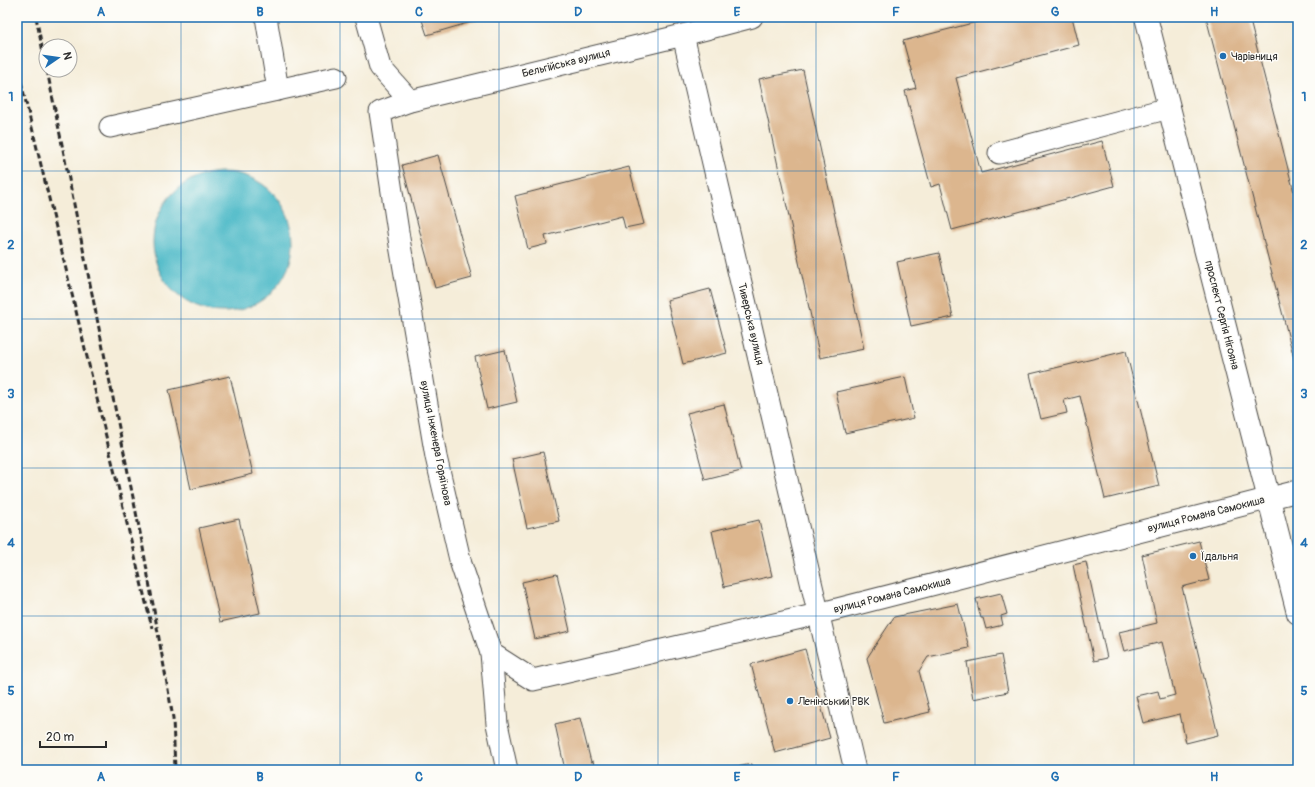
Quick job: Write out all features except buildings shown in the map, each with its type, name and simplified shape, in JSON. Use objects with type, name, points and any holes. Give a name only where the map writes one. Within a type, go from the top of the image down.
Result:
[{"type":"highway","name":"проспект Сергія Нігояна","points":[[1146,17],[1298,613]]},
{"type":"street","points":[[266,17],[278,90]]},
{"type":"street","points":[[366,17],[380,67],[410,101]]},
{"type":"street","name":"Бельгійська вулиця","points":[[380,112],[410,101],[752,17]]},
{"type":"street","name":"Тиверська вулиця","points":[[683,35],[855,770]]},
{"type":"street","points":[[110,127],[336,77]]},
{"type":"street","points":[[999,153],[1169,108]]},
{"type":"street","name":"вулиця Інженера Горяїнова","points":[[380,112],[400,245],[436,457],[461,564],[491,654],[497,724],[507,770]]},
{"type":"street","name":"вулиця Романа Самокиша","points":[[491,654],[533,680],[818,614],[1298,491]]},
{"type":"water","points":[[230,172],[250,177],[273,192],[288,215],[292,228],[292,256],[288,269],[273,292],[250,307],[237,311],[216,312],[196,307],[173,292],[158,269],[154,256],[153,235],[158,215],[173,192],[196,177],[209,173]]},
{"type":"railway","points":[[36,17],[40,38]]},
{"type":"railway","points":[[17,65],[152,628]]},
{"type":"railway","points":[[49,78],[142,542],[173,718],[175,770]]},
{"type":"place","name":"Чарівниця","points":[[1223,56]]},
{"type":"place","name":"Їдальня","points":[[1193,556]]},
{"type":"place","name":"Ленінський РВК","points":[[790,701]]}]
